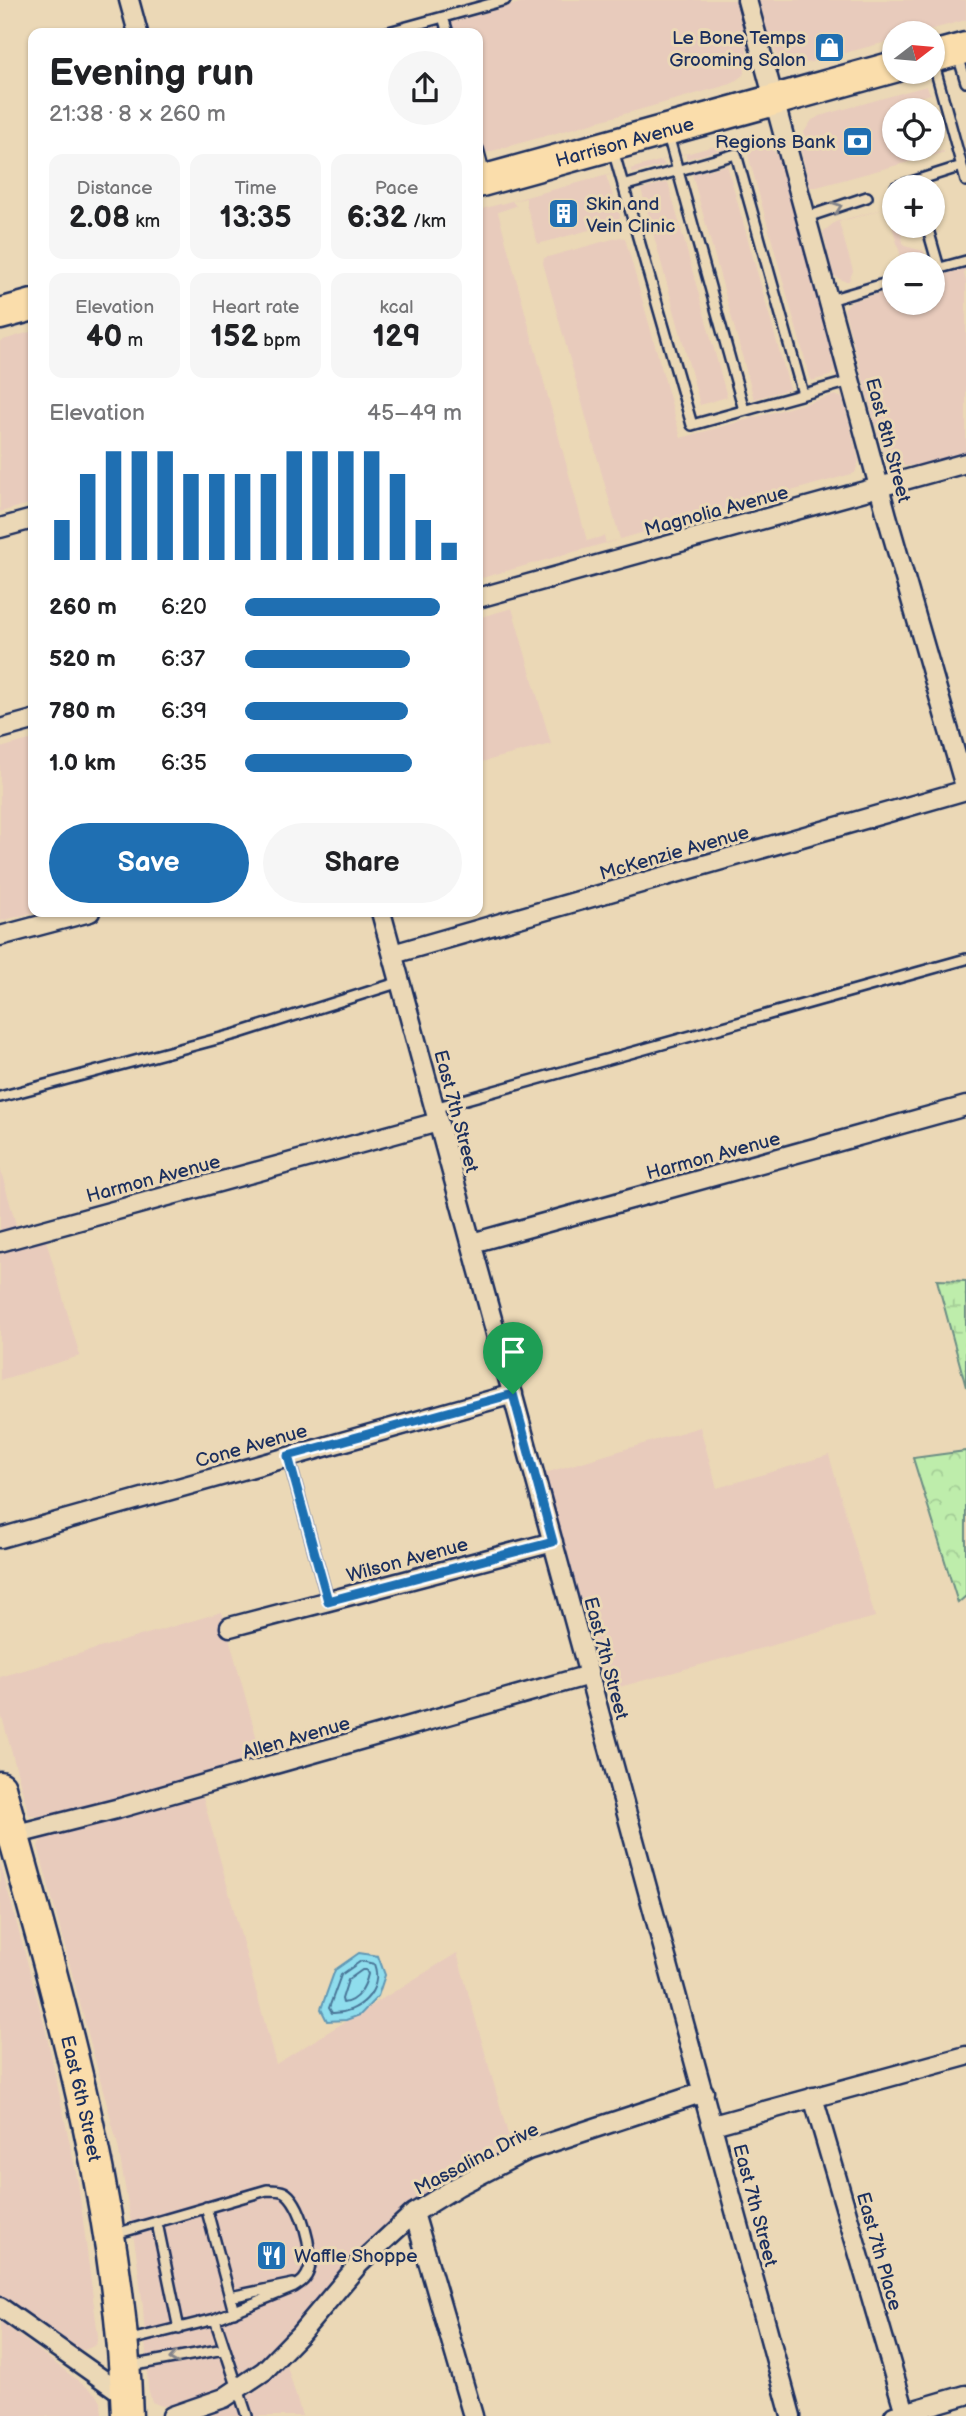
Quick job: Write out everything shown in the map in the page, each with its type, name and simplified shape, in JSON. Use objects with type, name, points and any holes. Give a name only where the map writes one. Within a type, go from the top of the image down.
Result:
[{"type":"main road","name":"Harrison Avenue","points":[[483,181],[882,70]]},
{"type":"main road","points":[[0,314],[28,306]]},
{"type":"main road","name":"East 6th Street","points":[[0,1787],[68,2037],[97,2164],[110,2235],[125,2381]]},
{"type":"street","points":[[129,0],[137,28]]},
{"type":"street","name":"East 8th Street","points":[[747,0],[966,790]]},
{"type":"street","name":"Magnolia Avenue","points":[[483,597],[966,463]]},
{"type":"street","points":[[0,528],[28,520]]},
{"type":"street","points":[[0,729],[28,721]]},
{"type":"street","name":"McKenzie Avenue","points":[[393,954],[966,790]]},
{"type":"street","points":[[0,936],[71,917]]},
{"type":"street","name":"East 7th Street","points":[[382,917],[791,2416]]},
{"type":"street","name":"Harmon Avenue","points":[[472,1243],[966,1106]]},
{"type":"street","name":"Harmon Avenue","points":[[0,1242],[436,1115]]},
{"type":"street","name":"Cone Avenue","points":[[0,1538],[513,1394]]},
{"type":"street","name":"Wilson Avenue","points":[[230,1627],[553,1542]]},
{"type":"street","name":"Allen Avenue","points":[[13,1835],[120,1808],[589,1675]]},
{"type":"street","points":[[713,2125],[966,2056]]},
{"type":"street","name":"Massalina Drive","points":[[172,2416],[210,2404],[252,2382],[282,2354],[359,2264],[414,2213],[458,2186],[528,2150],[704,2092]]},
{"type":"street","name":"East 7th Place","points":[[813,2097],[902,2415]]},
{"type":"street","points":[[414,2213],[473,2416]]},
{"type":"street","points":[[0,2307],[125,2381]]},
{"type":"street","points":[[902,2415],[966,2395]]},
{"type":"lane","points":[[403,28],[505,0]]},
{"type":"lane","points":[[443,17],[446,28]]},
{"type":"lane","points":[[947,54],[966,82]]},
{"type":"lane","points":[[947,54],[966,181]]},
{"type":"lane","points":[[666,130],[744,410]]},
{"type":"lane","points":[[611,145],[692,425],[851,381]]},
{"type":"lane","points":[[623,186],[736,153],[803,394]]},
{"type":"lane","points":[[939,175],[962,166]]},
{"type":"lane","points":[[807,217],[867,197]]},
{"type":"lane","points":[[945,267],[966,261]]},
{"type":"lane","points":[[829,300],[882,285]]},
{"type":"lane","points":[[436,1115],[966,959]]},
{"type":"lane","points":[[0,1097],[236,1034],[401,982]]},
{"type":"lane","points":[[288,1456],[328,1601]]},
{"type":"lane","points":[[110,2235],[267,2190],[283,2191],[296,2203],[310,2248],[310,2268],[303,2281],[234,2312],[179,2329],[125,2381]]},
{"type":"lane","points":[[206,2207],[234,2312]]},
{"type":"lane","points":[[157,2223],[179,2329]]},
{"type":"lane","points":[[230,2297],[303,2281]]},
{"type":"lane","points":[[215,2319],[247,2416]]},
{"type":"lane","points":[[125,2381],[224,2349]]},
{"type":"shaded area","points":[[530,0],[735,0],[747,45],[747,66],[743,75],[731,84],[483,154],[483,28],[432,28]]},
{"type":"shaded area","points":[[759,0],[966,0],[966,20],[945,26],[945,21],[882,21],[882,43],[792,67],[780,61],[771,43]]},
{"type":"shaded area","points":[[926,86],[931,94],[916,98],[884,98]]},
{"type":"shaded area","points":[[882,98],[882,161],[912,161],[810,187],[801,152],[804,132],[812,120]]},
{"type":"shaded area","points":[[752,136],[767,142],[780,159],[859,460],[855,473],[620,539],[543,263],[544,258],[620,237],[625,238],[681,438],[835,395],[842,398],[834,371],[830,376],[811,381],[745,144],[686,159],[686,154]]},
{"type":"shaded area","points":[[661,160],[665,165],[631,174],[631,169],[606,176],[620,215],[619,221],[615,223],[538,244],[526,198],[512,201],[516,206],[498,212],[587,541],[604,536],[606,543],[483,578],[483,209]]},
{"type":"shaded area","points":[[727,165],[790,389],[754,399],[692,174]]},
{"type":"shaded area","points":[[668,182],[727,397],[700,405],[641,189]]},
{"type":"shaded area","points":[[882,209],[839,222],[853,271],[849,281],[834,276],[823,232],[835,222]]},
{"type":"shaded area","points":[[895,238],[902,238],[904,246],[924,252],[900,252]]},
{"type":"shaded area","points":[[966,268],[966,452],[922,465],[904,466],[893,463],[882,449],[844,309],[850,302],[882,293],[882,315],[945,315],[945,274]]},
{"type":"shaded area","points":[[28,333],[28,504],[0,512],[0,341]]},
{"type":"shaded area","points":[[512,608],[551,744],[483,762],[483,617]]},
{"type":"shaded area","points":[[28,740],[28,914],[0,921],[0,748]]},
{"type":"shaded area","points":[[0,1168],[17,1228],[0,1232]]},
{"type":"shaded area","points":[[46,1240],[80,1356],[0,1380],[0,1254]]},
{"type":"shaded area","points":[[700,1427],[717,1488],[829,1455],[875,1617],[605,1691],[545,1473]]},
{"type":"shaded area","points":[[222,1612],[263,1761],[40,1817],[29,1815],[0,1710],[0,1677]]},
{"type":"shaded area","points":[[203,1797],[276,2064],[457,1953],[513,2152],[411,2206],[392,2221],[346,2265],[282,2340],[234,2382],[209,2395],[162,2406],[152,2402],[148,2388],[143,2307],[118,2146],[38,1846],[47,1836]]},
{"type":"shaded area","points":[[0,1862],[45,2027],[78,2182],[98,2336],[96,2345],[85,2350],[79,2349],[0,2295]]},
{"type":"shaded area","points":[[0,2321],[97,2395],[101,2402],[102,2416],[0,2416]]},
{"type":"shaded area","points":[[286,2363],[302,2416],[210,2416],[235,2405],[263,2386]]},
{"type":"green space","points":[[937,1280],[966,1281],[966,1387]]},
{"type":"green space","points":[[966,1451],[966,1596],[958,1603],[913,1458]]},
{"type":"water","points":[[359,1953],[378,1956],[385,1975],[378,1996],[360,2015],[346,2020],[327,2021],[321,2009],[335,1970]]},
{"type":"place","name":"Le Bone Temps Grooming Salon","points":[[829,48]]},
{"type":"place","name":"Regions Bank","points":[[858,141]]},
{"type":"place","name":"Skin and Vein Clinic","points":[[563,214]]},
{"type":"place","name":"Waffle Shoppe","points":[[271,2255]]},
{"type":"route","points":[[513,1394],[553,1542],[328,1601],[288,1456],[513,1394]]}]
